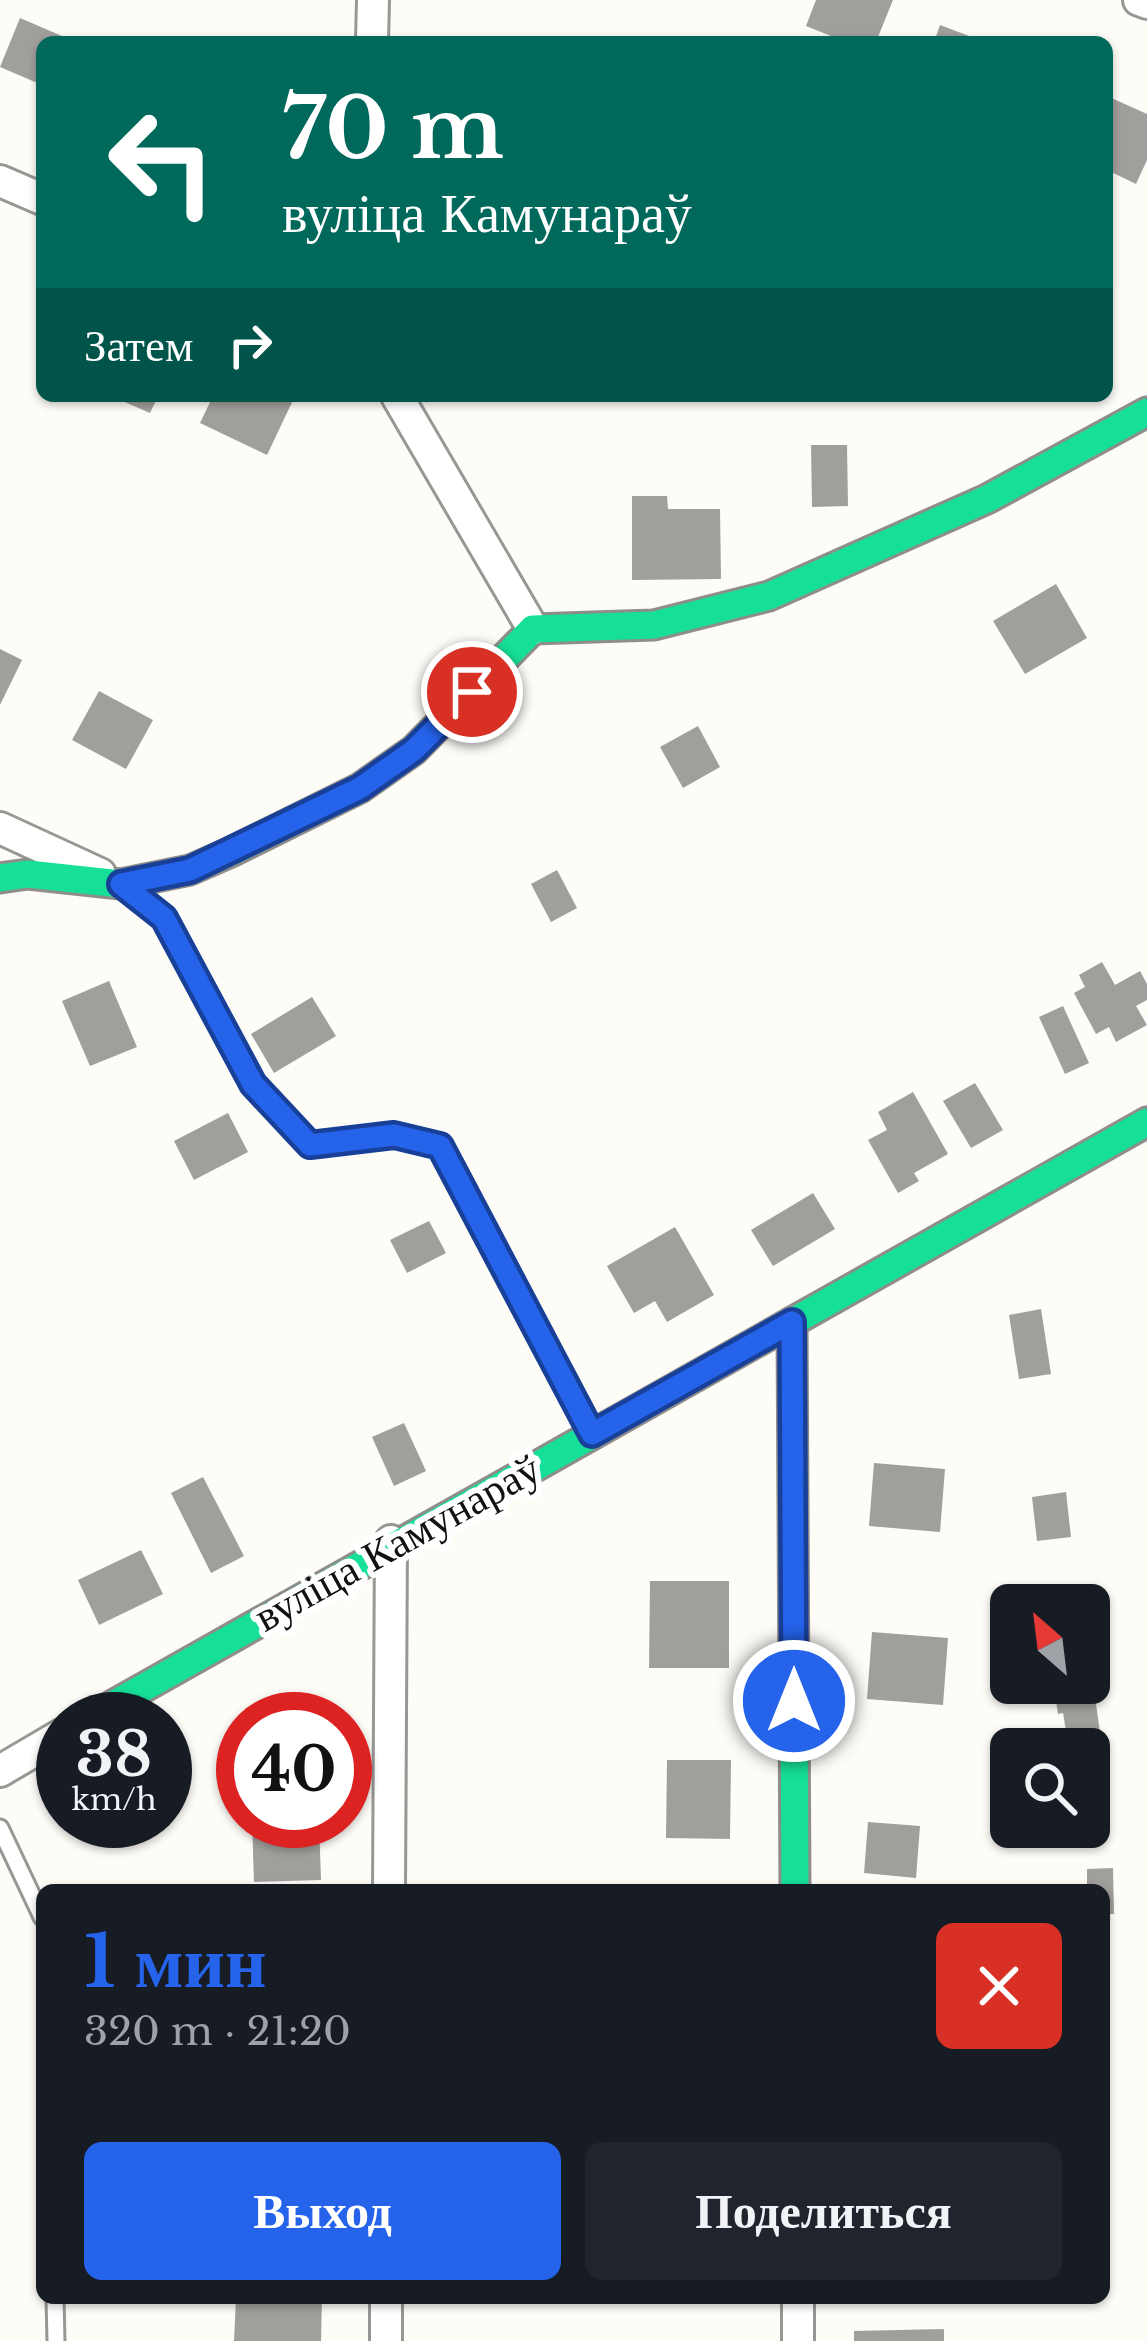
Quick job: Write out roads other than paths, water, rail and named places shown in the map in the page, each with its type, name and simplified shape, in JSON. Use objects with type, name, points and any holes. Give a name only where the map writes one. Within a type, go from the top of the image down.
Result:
[{"type":"street","points":[[372,36],[374,0]]},
{"type":"street","points":[[0,182],[36,197]]},
{"type":"street","points":[[401,402],[533,629]]},
{"type":"street","points":[[0,878],[28,874],[121,884],[190,870],[360,788],[414,750],[533,629],[654,625],[770,596],[987,499],[1147,412]]},
{"type":"street","points":[[0,828],[121,884]]},
{"type":"street","name":"вуліца Камунараў","points":[[134,1692],[392,1541],[1147,1122]]},
{"type":"street","points":[[792,1322],[795,1884]]},
{"type":"street","points":[[389,1884],[392,1541]]},
{"type":"street","points":[[0,1771],[36,1750]]},
{"type":"street","points":[[386,2304],[386,2341]]},
{"type":"street","points":[[798,2304],[798,2341]]},
{"type":"lane","points":[[121,884],[164,918],[253,1084],[310,1145],[394,1135],[440,1146],[592,1434]]},
{"type":"lane","points":[[0,1828],[36,1905]]},
{"type":"lane","points":[[55,2304],[56,2341]]}]
